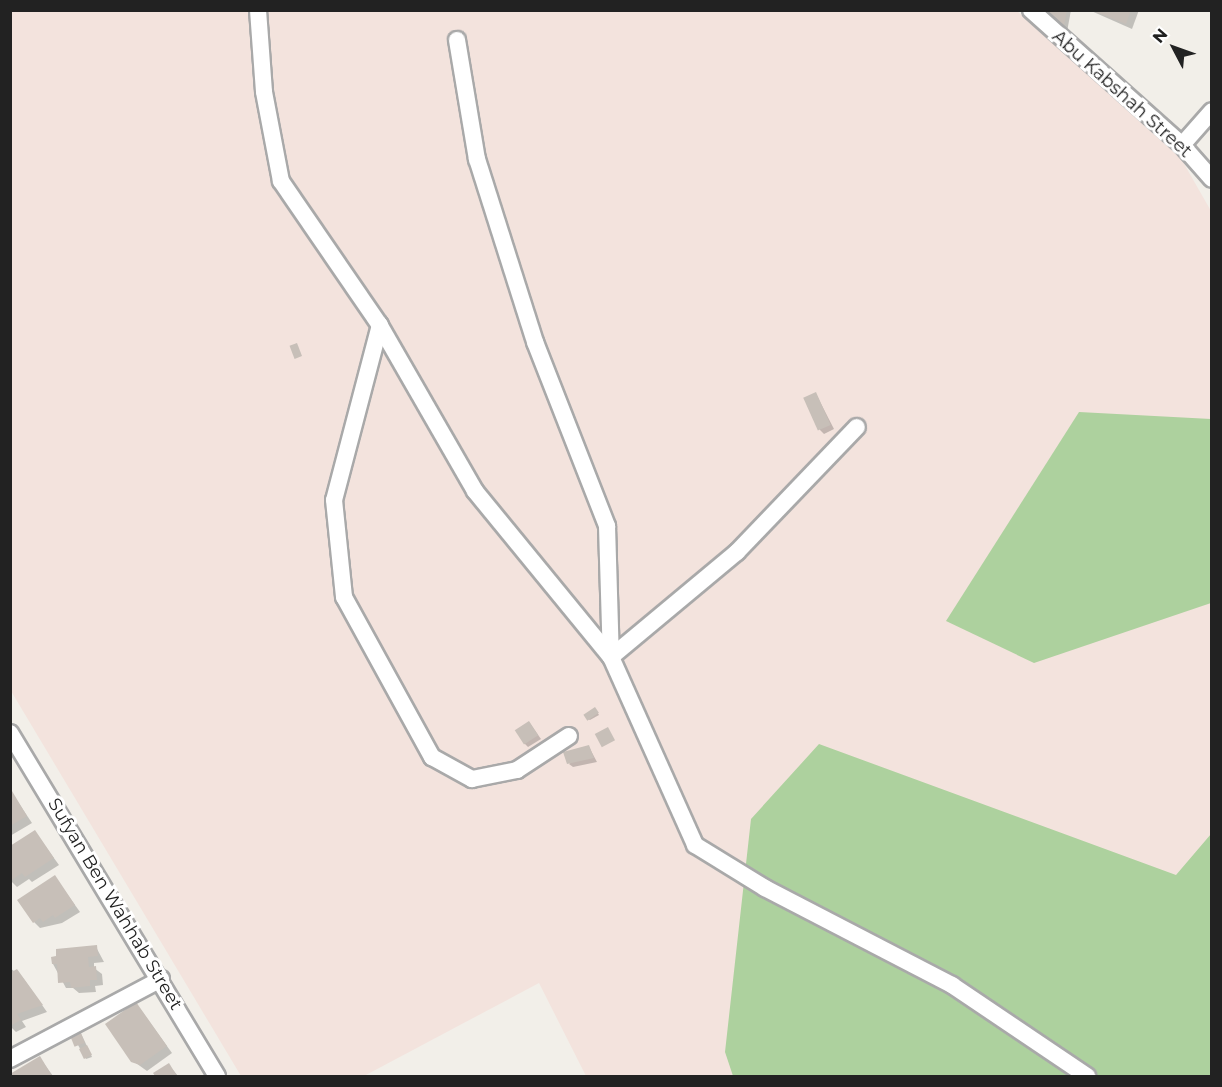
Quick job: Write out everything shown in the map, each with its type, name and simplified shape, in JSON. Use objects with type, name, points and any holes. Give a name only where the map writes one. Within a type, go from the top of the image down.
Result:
[{"type":"street","points":[[258,10],[264,92],[280,182],[380,326],[475,491],[611,657],[695,845],[765,888],[952,985],[1087,1077]]},
{"type":"street","name":"Abu Kabshah Street","points":[[1031,10],[1182,145],[1212,179]]},
{"type":"street","points":[[456,40],[477,159],[535,342],[607,526],[611,657]]},
{"type":"street","points":[[1182,145],[1212,111]]},
{"type":"street","points":[[380,326],[334,500],[344,597],[432,757],[472,779],[517,770],[569,736]]},
{"type":"street","points":[[611,657],[737,552],[857,427]]},
{"type":"street","name":"Sufyan Ben Wahhab Street","points":[[10,733],[161,979],[217,1077]]},
{"type":"street","points":[[10,1059],[161,979]]},
{"type":"shaded area","points":[[10,11],[1017,11],[1179,155],[1211,211],[1211,1076],[586,1076],[539,983],[364,1076],[241,1076],[11,691]]},
{"type":"green space","points":[[1079,412],[1211,419],[1211,603],[1034,663],[946,621]]},
{"type":"green space","points":[[819,744],[1176,875],[1211,834],[1211,1076],[733,1076],[725,1052],[751,819]]},
{"type":"building","points":[[1047,10],[1067,10],[1063,31],[1045,15]]},
{"type":"building","points":[[1091,10],[1131,10],[1126,24]]},
{"type":"building","points":[[297,343],[302,356],[295,359],[290,346]]},
{"type":"building","points":[[816,392],[831,425],[818,431],[803,398]]},
{"type":"building","points":[[595,707],[599,713],[587,721],[583,715]]},
{"type":"building","points":[[529,721],[538,735],[524,745],[515,730]]},
{"type":"building","points":[[608,727],[615,740],[602,747],[595,734]]},
{"type":"building","points":[[589,745],[594,758],[567,764],[563,752]]},
{"type":"building","points":[[12,791],[27,816],[10,826],[10,792]]},
{"type":"building","points":[[35,830],[54,858],[25,877],[22,873],[10,881],[10,846]]},
{"type":"building","points":[[55,875],[75,905],[55,918],[53,915],[43,922],[40,918],[33,923],[17,900]]},
{"type":"building","points":[[97,945],[98,956],[88,957],[89,967],[96,966],[97,980],[90,980],[90,986],[71,988],[70,982],[58,983],[57,964],[52,964],[51,957],[56,956],[56,949]]},
{"type":"building","points":[[17,969],[43,1005],[17,1014],[21,1020],[10,1026],[10,973]]},
{"type":"building","points":[[136,1002],[167,1046],[140,1065],[131,1062],[105,1024]]},
{"type":"building","points":[[78,1026],[85,1043],[75,1047],[68,1030]]},
{"type":"building","points":[[87,1045],[92,1055],[84,1059],[79,1049]]},
{"type":"building","points":[[40,1056],[52,1076],[10,1076],[10,1074]]},
{"type":"building","points":[[169,1063],[177,1076],[155,1076],[153,1073]]}]
